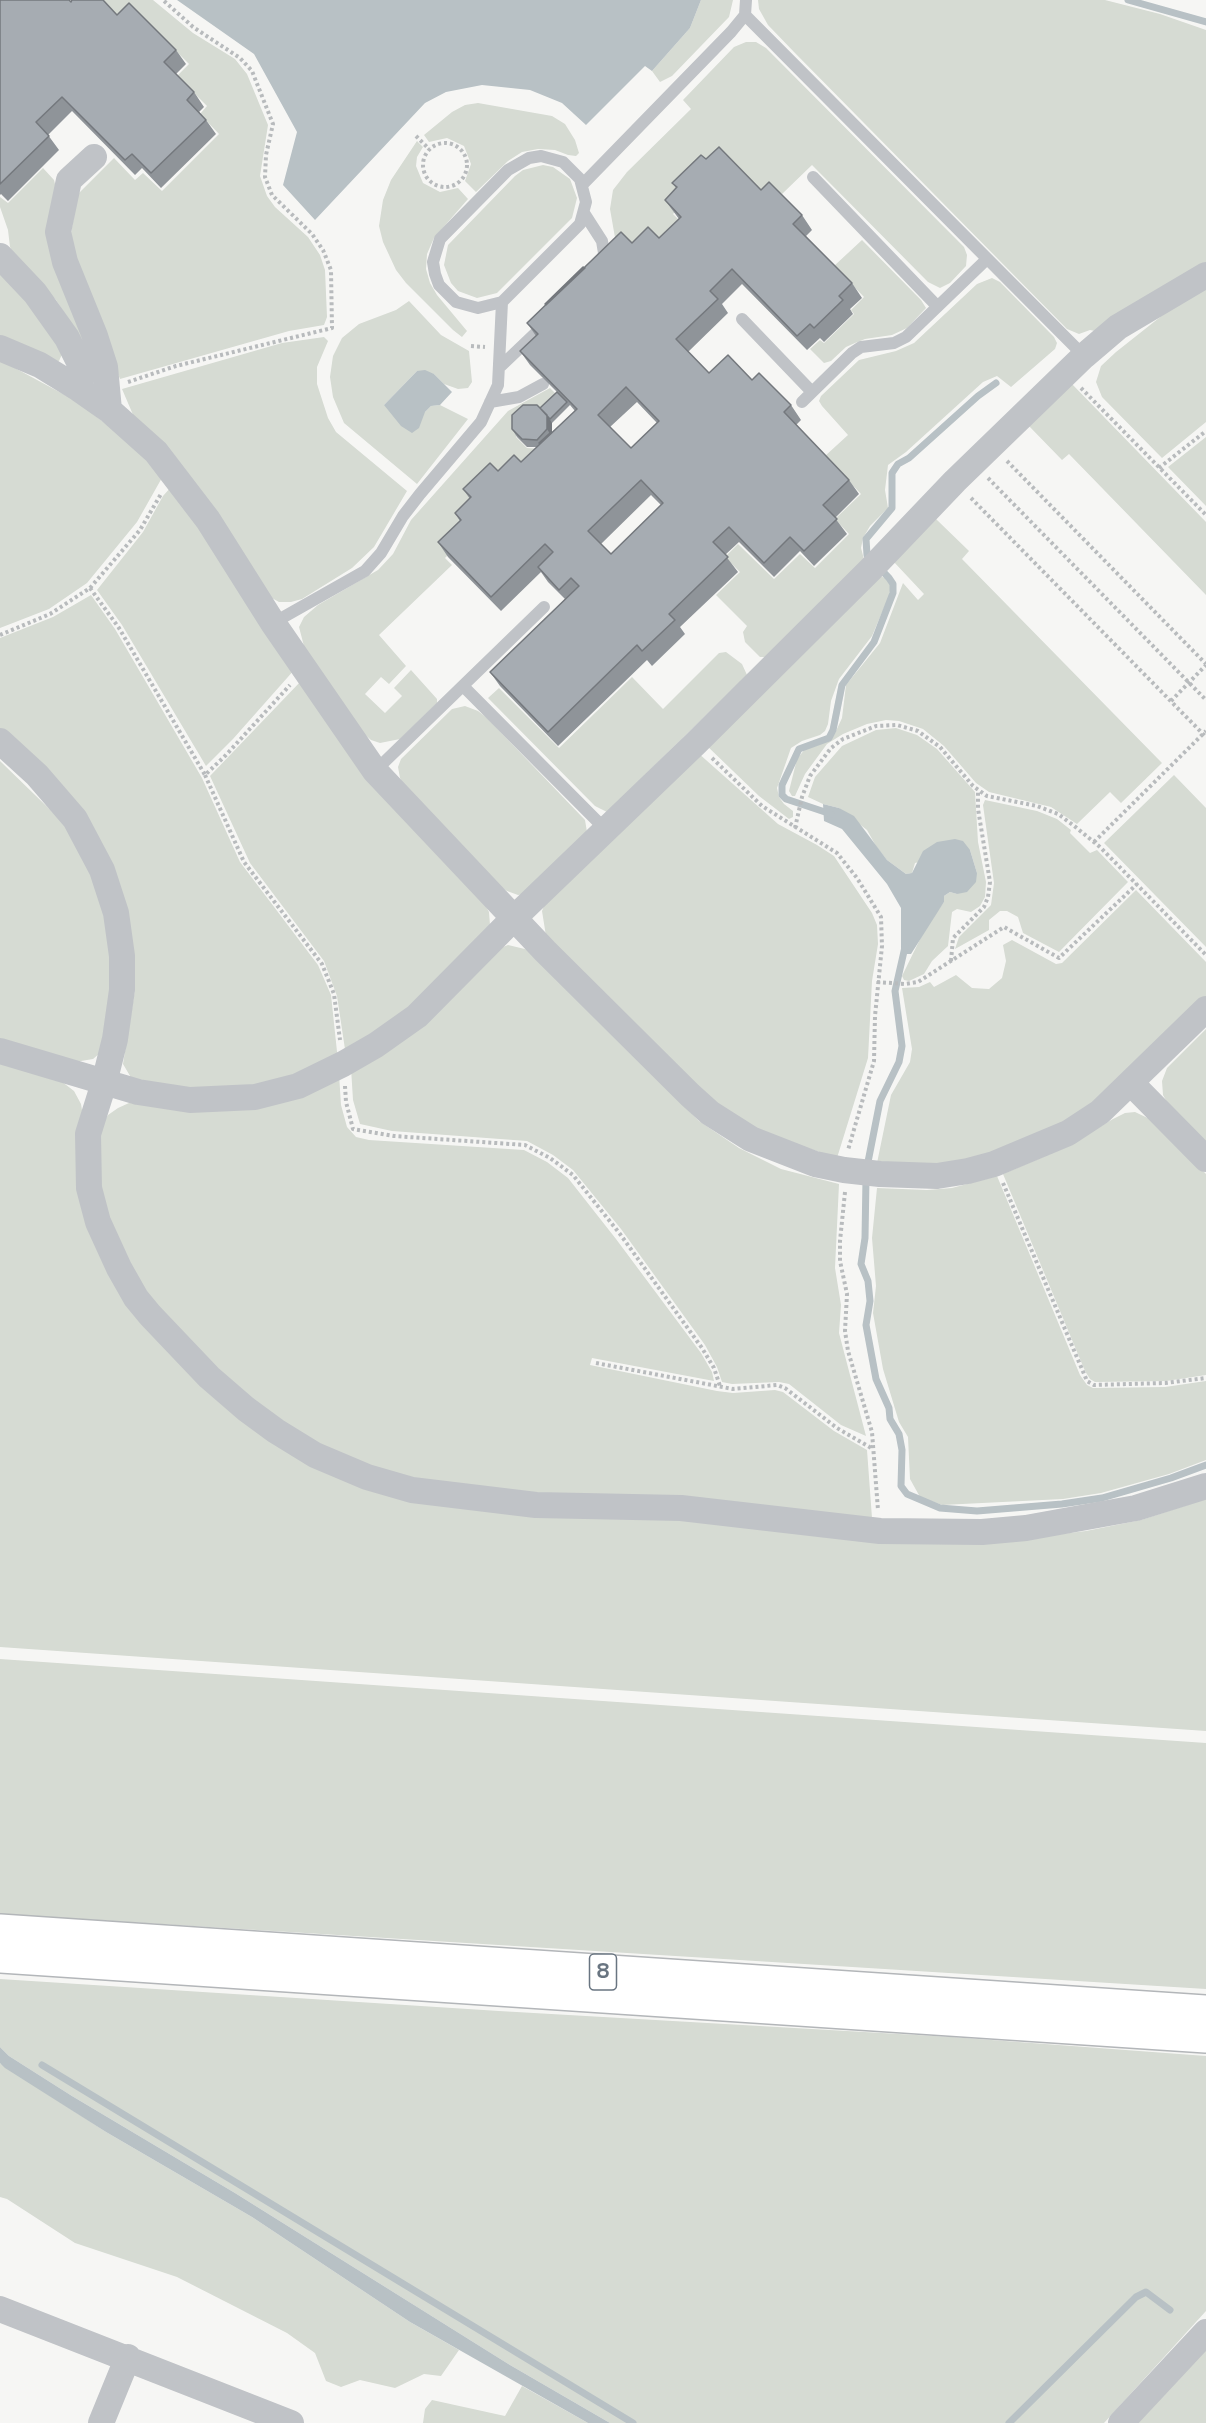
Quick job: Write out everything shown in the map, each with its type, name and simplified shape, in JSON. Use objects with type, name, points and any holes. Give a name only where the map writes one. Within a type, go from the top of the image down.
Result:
[{"type":"highway","name":"8","points":[[0,1931],[1206,2012]]},
{"type":"highway","name":"8","points":[[0,1956],[1206,2036]]},
{"type":"street","points":[[94,157],[69,180],[58,232],[65,262],[105,367],[108,398]]},
{"type":"street","points":[[1,254],[34,293],[67,338],[80,364],[80,389]]},
{"type":"street","points":[[0,1051],[138,1092],[190,1100],[255,1097],[298,1086],[376,1045],[417,1016],[513,919],[696,743],[875,565],[955,481],[1075,364],[1118,327],[1206,275]]},
{"type":"street","points":[[0,348],[40,365],[80,389],[108,398],[156,452],[208,520],[273,623],[375,771],[513,919],[710,1113],[751,1139],[786,1154],[860,1172],[937,1176],[994,1164],[1068,1133],[1100,1112],[1206,1009]]},
{"type":"street","points":[[0,741],[37,775],[75,819],[94,852],[110,888],[120,936],[123,972],[115,1039],[88,1134],[87,1175],[91,1200],[98,1222],[119,1268],[136,1298],[150,1315],[209,1377],[253,1415],[315,1455],[385,1483],[412,1490],[501,1502],[681,1508],[880,1531],[982,1532],[1026,1528],[1136,1508],[1206,1486]]},
{"type":"street","points":[[1131,1083],[1206,1159]]},
{"type":"street","points":[[0,2309],[128,2357],[291,2423]]},
{"type":"street","points":[[1121,2423],[1206,2332]]},
{"type":"street","points":[[101,2423],[128,2357]]},
{"type":"lane","points":[[582,185],[731,32],[745,15],[746,0]]},
{"type":"lane","points":[[745,15],[987,259],[1075,364]]},
{"type":"lane","points":[[529,158],[552,158],[563,162],[573,170],[582,185],[586,202],[584,213],[572,234],[502,302],[490,306],[467,306],[446,294],[439,285],[434,262],[440,239],[508,170],[529,158]]},
{"type":"lane","points":[[813,177],[938,306]]},
{"type":"lane","points":[[584,213],[602,240],[604,253],[601,268],[592,277]]},
{"type":"lane","points":[[802,402],[852,353],[861,348],[894,343],[906,337],[987,259]]},
{"type":"lane","points":[[273,623],[365,571],[381,553],[409,508],[481,422],[498,385],[501,366],[502,302]]},
{"type":"lane","points":[[501,366],[554,314]]},
{"type":"lane","points":[[742,319],[812,392]]},
{"type":"lane","points":[[490,402],[519,397],[543,384]]},
{"type":"lane","points":[[375,771],[544,607]]},
{"type":"lane","points":[[464,687],[606,830]]},
{"type":"path","points":[[108,398],[176,366],[332,328],[331,270],[323,250],[312,234],[272,195],[265,177],[266,154],[273,124],[252,71],[240,58],[193,27],[163,0]]},
{"type":"path","points":[[416,136],[429,149]]},
{"type":"path","points":[[445,143],[461,150],[467,166],[460,181],[444,188],[429,181],[423,165],[429,149],[445,143]]},
{"type":"path","points":[[1075,364],[1159,468],[1206,515]]},
{"type":"path","points":[[1159,468],[1206,431]]},
{"type":"path","points":[[982,455],[1206,665],[1171,701]]},
{"type":"path","points":[[982,455],[1206,700]]},
{"type":"path","points":[[0,634],[50,614],[90,588],[140,530],[172,472]]},
{"type":"path","points":[[955,481],[1205,734],[1094,842]]},
{"type":"path","points":[[90,588],[119,628],[205,775],[244,862],[321,964],[334,994],[346,1102],[353,1129],[394,1136],[525,1145],[550,1158],[573,1175],[620,1234],[702,1348],[714,1368],[720,1386]]},
{"type":"path","points":[[205,775],[226,755],[304,668]]},
{"type":"path","points":[[795,828],[798,810],[810,776],[831,748],[843,740],[876,726],[897,725],[918,731],[940,747],[987,796],[1036,806],[1058,814],[1094,842],[1206,955]]},
{"type":"path","points":[[696,743],[762,806],[837,853],[874,903],[881,917],[882,946],[877,982],[874,1061],[860,1172],[846,1186],[840,1241],[840,1261],[847,1294],[845,1331],[848,1350],[869,1415],[880,1531]]},
{"type":"path","points":[[951,961],[953,938],[984,907],[988,897],[990,882],[978,809],[978,789]]},
{"type":"path","points":[[877,982],[905,984],[928,977],[1004,927],[1059,958],[1137,884]]},
{"type":"path","points":[[994,1164],[1087,1381],[1094,1385],[1166,1383],[1206,1378]]},
{"type":"path","points":[[596,1363],[733,1389],[777,1386],[785,1388],[837,1428],[874,1449]]},
{"type":"shaded area","points":[[101,0],[153,0],[193,33],[235,59],[247,74],[268,125],[260,176],[267,196],[275,207],[308,237],[320,255],[325,270],[327,317],[324,325],[289,331],[120,379],[69,244],[78,194],[114,158],[135,180],[143,173],[162,191],[219,134],[200,114],[207,106],[177,76],[189,64],[156,31],[127,26]]},
{"type":"shaded area","points":[[177,0],[701,0],[690,28],[652,71],[645,66],[586,125],[562,103],[530,90],[482,85],[446,92],[425,103],[315,220],[283,185],[297,132],[254,54]]},
{"type":"shaded area","points":[[701,0],[733,0],[729,17],[672,76],[660,82],[652,71],[690,28]]},
{"type":"shaded area","points":[[758,0],[1105,0],[1160,14],[1206,30],[1206,269],[1095,331],[1090,330],[1079,334],[1067,329],[768,25],[759,9]]},
{"type":"shaded area","points":[[746,42],[756,42],[766,48],[964,247],[967,255],[966,266],[950,283],[940,288],[928,282],[812,165],[782,194],[779,192],[771,200],[729,158],[673,214],[689,230],[669,250],[617,249],[610,209],[613,190],[627,172],[691,109],[683,100],[734,47]]},
{"type":"shaded area","points":[[478,103],[552,116],[565,124],[575,140],[579,153],[576,156],[555,150],[538,149],[522,152],[508,161],[476,192],[465,181],[471,164],[464,146],[447,138],[429,142],[424,135],[452,112],[465,105]]},
{"type":"shaded area","points":[[417,141],[423,147],[417,157],[416,166],[423,183],[440,192],[458,188],[468,199],[434,238],[427,254],[426,269],[437,295],[467,331],[462,337],[406,283],[396,270],[383,242],[379,226],[383,200],[391,180]]},
{"type":"shaded area","points":[[543,165],[553,167],[570,179],[577,198],[572,218],[497,293],[477,298],[458,291],[451,283],[444,265],[448,245],[515,176],[523,170]]},
{"type":"shaded area","points":[[43,168],[54,180],[92,355],[56,300],[16,258],[10,247],[8,230],[0,207],[0,197],[8,203]]},
{"type":"shaded area","points":[[862,240],[921,300],[926,308],[907,328],[892,335],[855,343],[846,347],[831,361],[824,363],[810,349],[820,340],[824,343],[854,314],[851,310],[864,297],[834,266]]},
{"type":"shaded area","points":[[0,271],[35,306],[63,352],[59,361],[55,363],[0,338]]},
{"type":"shaded area","points":[[992,278],[1000,282],[1054,337],[1057,343],[1055,349],[1011,387],[997,376],[983,382],[906,452],[888,465],[885,490],[888,508],[870,526],[863,538],[861,548],[865,563],[768,657],[760,657],[745,642],[743,632],[747,626],[716,595],[740,572],[725,557],[738,544],[774,579],[800,554],[815,568],[849,534],[835,519],[861,494],[825,456],[848,435],[822,406],[819,401],[821,396],[859,360],[896,351],[914,343],[977,284]]},
{"type":"shaded area","points":[[1206,285],[1206,422],[1162,458],[1102,397],[1096,382],[1101,366],[1116,352],[1164,314]]},
{"type":"shaded area","points":[[409,301],[441,335],[469,351],[472,382],[468,388],[458,389],[444,384],[434,374],[417,371],[384,405],[425,412],[431,406],[440,405],[468,419],[417,484],[344,423],[333,397],[330,377],[333,356],[342,338],[359,324],[396,310]]},
{"type":"shaded area","points":[[324,337],[328,341],[317,367],[317,384],[328,418],[336,432],[407,491],[374,547],[352,568],[302,599],[279,602],[270,597],[134,417],[122,389],[282,343]]},
{"type":"shaded area","points":[[0,360],[76,401],[123,437],[163,476],[137,522],[87,583],[49,609],[0,628]]},
{"type":"shaded area","points":[[425,370],[434,374],[452,392],[440,405],[431,406],[425,412],[419,428],[412,433],[401,426],[384,405],[417,371]]},
{"type":"shaded area","points":[[1071,383],[1206,522],[1206,595],[1069,454],[1062,460],[1028,425]]},
{"type":"shaded area","points":[[550,388],[557,395],[541,410],[516,421],[516,437],[527,448],[541,449],[469,534],[445,558],[452,565],[379,635],[406,666],[389,684],[381,677],[365,694],[385,713],[402,696],[394,688],[411,670],[437,699],[437,703],[400,739],[380,743],[371,740],[362,732],[305,650],[299,627],[304,617],[318,605],[378,570],[393,554],[411,520],[508,411]]},
{"type":"shaded area","points":[[1206,437],[1206,506],[1168,467]]},
{"type":"shaded area","points":[[171,487],[295,669],[206,766],[122,625],[97,590],[143,532],[163,496]]},
{"type":"shaded area","points":[[936,519],[969,551],[962,559],[1162,763],[1121,803],[1110,792],[1077,824],[1051,807],[989,792],[976,783],[944,746],[923,729],[899,721],[886,720],[867,724],[827,744],[805,774],[795,796],[792,796],[789,791],[797,759],[805,749],[819,745],[831,738],[836,731],[842,718],[846,685],[880,643],[903,583],[918,600],[924,594],[893,561]]},
{"type":"shaded area","points":[[878,575],[887,579],[891,585],[889,596],[872,636],[839,679],[831,701],[825,731],[791,748],[777,788],[779,797],[793,811],[793,817],[789,819],[759,796],[705,744]]},
{"type":"shaded area","points":[[91,595],[115,629],[202,778],[240,862],[318,965],[331,995],[338,1061],[297,1081],[190,1094],[133,1081],[123,1064],[135,990],[67,795],[0,728],[0,638],[53,617]]},
{"type":"shaded area","points":[[726,652],[742,664],[747,675],[607,812],[595,806],[488,698],[499,688],[559,748],[632,677],[663,709],[719,653]]},
{"type":"shaded area","points":[[301,681],[484,903],[489,912],[490,925],[415,1008],[346,1056],[337,996],[324,961],[250,863],[210,776]]},
{"type":"shaded area","points":[[465,706],[478,711],[487,718],[585,820],[587,832],[532,893],[518,895],[497,885],[409,794],[400,778],[398,767],[401,759],[452,709]]},
{"type":"shaded area","points":[[896,728],[917,735],[937,749],[975,792],[978,842],[986,882],[985,897],[980,906],[971,912],[957,909],[952,912],[948,946],[932,961],[924,974],[909,981],[904,980],[902,976],[926,927],[944,902],[944,896],[950,892],[957,894],[977,873],[970,850],[915,863],[912,873],[906,874],[887,860],[867,830],[839,808],[808,797],[815,777],[842,746],[876,730]]},
{"type":"shaded area","points":[[697,752],[778,824],[834,856],[872,913],[877,925],[878,944],[872,981],[868,1058],[837,1158],[775,1137],[731,1116],[707,1098],[546,936],[542,911],[547,899]]},
{"type":"shaded area","points":[[0,761],[69,828],[93,872],[117,966],[100,1053],[93,1059],[75,1062],[0,1042]]},
{"type":"shaded area","points":[[1174,775],[1206,808],[1206,947],[1104,843]]},
{"type":"shaded area","points":[[985,800],[1037,811],[1057,819],[1071,830],[1070,833],[1090,853],[1097,850],[1128,882],[1059,952],[1023,933],[1018,917],[1007,911],[1000,911],[989,920],[989,930],[955,949],[959,937],[991,905],[994,883],[983,805]]},
{"type":"shaded area","points":[[823,804],[839,808],[854,816],[887,860],[906,874],[912,873],[923,851],[937,842],[955,839],[963,841],[970,850],[977,873],[976,882],[967,892],[957,894],[950,892],[944,896],[944,902],[911,954],[901,954],[901,908],[887,884],[842,829],[824,821]]},
{"type":"shaded area","points":[[1136,890],[1206,962],[1206,996],[1095,1104],[1027,1142],[935,1168],[877,1163],[891,1095],[910,1062],[912,1049],[902,988],[919,987],[930,982],[934,987],[956,975],[972,988],[989,989],[1002,978],[1006,961],[1003,945],[1012,940],[1056,964],[1062,963]]},
{"type":"shaded area","points":[[508,945],[529,950],[699,1121],[739,1148],[781,1169],[839,1184],[835,1268],[841,1305],[839,1333],[866,1436],[841,1425],[789,1384],[722,1382],[705,1345],[621,1229],[573,1170],[553,1155],[527,1141],[392,1131],[360,1124],[353,1100],[351,1068],[493,951]]},
{"type":"shaded area","points":[[1206,1029],[1206,1145],[1172,1111],[1163,1095],[1162,1081],[1167,1068]]},
{"type":"shaded area","points":[[0,1059],[61,1081],[74,1091],[81,1104],[83,1116],[81,1130],[144,1322],[367,1486],[1020,1539],[1086,1531],[1141,1520],[1206,1499],[1206,1731],[0,1647]]},
{"type":"shaded area","points":[[339,1074],[341,1105],[347,1127],[356,1137],[369,1140],[524,1150],[547,1162],[568,1178],[701,1353],[712,1372],[714,1381],[592,1358],[590,1365],[717,1391],[733,1393],[775,1390],[783,1392],[834,1431],[867,1450],[872,1518],[499,1495],[413,1482],[326,1448],[280,1422],[228,1381],[145,1293],[104,1212],[97,1150],[102,1125],[108,1115],[129,1103],[144,1104]]},
{"type":"shaded area","points":[[1135,1112],[1154,1121],[1206,1174],[1206,1375],[1166,1381],[1095,1382],[1085,1371],[1003,1174],[1064,1148],[1125,1113]]},
{"type":"shaded area","points":[[997,1176],[1080,1375],[1087,1385],[1093,1388],[1165,1387],[1206,1381],[1206,1460],[1169,1474],[1101,1493],[1063,1499],[942,1505],[920,1497],[910,1479],[908,1437],[899,1422],[883,1369],[873,1313],[876,1286],[872,1238],[877,1188],[927,1190],[952,1188]]},
{"type":"shaded area","points":[[0,1659],[1206,1743],[1206,1989],[0,1914]]},
{"type":"shaded area","points":[[0,1979],[951,2037],[1206,2056],[1206,2311],[1104,2423],[610,2423],[510,2365],[235,2193],[9,2056],[0,2047]]},
{"type":"shaded area","points":[[0,2047],[9,2056],[72,2096],[235,2193],[510,2365],[610,2423],[588,2423],[410,2322],[252,2217],[106,2132],[5,2068],[0,2063]]},
{"type":"shaded area","points":[[0,2063],[106,2132],[252,2217],[410,2322],[459,2350],[441,2376],[424,2374],[395,2388],[360,2380],[341,2387],[326,2381],[315,2353],[287,2333],[177,2277],[75,2243],[7,2199],[0,2197]]},
{"type":"shaded area","points":[[1206,2345],[1206,2423],[1134,2423]]},
{"type":"shaded area","points":[[522,2386],[588,2423],[423,2423],[425,2409],[432,2400],[505,2416]]},
{"type":"building","points":[[0,0],[69,0],[71,2],[72,0],[103,0],[117,15],[129,3],[176,50],[164,62],[194,92],[187,100],[206,120],[151,173],[132,154],[125,160],[62,97],[36,122],[49,136],[0,184]]},
{"type":"building","points":[[719,147],[761,190],[769,182],[802,215],[793,224],[852,283],[839,296],[843,300],[814,328],[810,324],[797,336],[732,269],[710,291],[718,299],[676,339],[709,373],[728,355],[752,380],[759,373],[791,405],[784,412],[849,480],[823,505],[837,519],[804,551],[790,537],[764,563],[729,527],[713,542],[728,557],[669,614],[675,620],[642,651],[637,645],[548,732],[490,672],[579,586],[571,578],[559,590],[538,567],[553,552],[545,544],[491,597],[438,542],[461,520],[455,513],[471,497],[463,489],[490,463],[498,471],[514,455],[521,462],[577,409],[520,351],[538,334],[527,323],[621,232],[632,243],[648,227],[659,238],[681,217],[665,200],[677,187],[672,183],[701,155],[706,159]],"holes":[[[626,387],[659,421],[631,448],[598,415]],[[641,480],[663,503],[611,554],[588,531]]]},
{"type":"building","points":[[583,267],[585,268],[545,304]]},
{"type":"building","points":[[557,392],[567,402],[550,419],[540,408]]},
{"type":"building","points":[[523,405],[537,405],[547,415],[547,429],[537,440],[522,439],[512,429],[512,415]]},
{"type":"waterway","points":[[1128,0],[1206,22]]},
{"type":"waterway","points":[[831,814],[786,799],[782,795],[782,785],[799,749],[829,738],[833,730],[842,685],[874,642],[893,593],[893,584],[889,578],[867,555],[866,539],[892,508],[892,473],[898,464],[909,458],[978,396],[996,383]]},
{"type":"waterway","points":[[867,1167],[880,1101],[899,1062],[902,1046],[895,991],[905,947]]},
{"type":"waterway","points":[[866,1179],[865,1238],[861,1264],[868,1281],[870,1301],[866,1325],[876,1379],[889,1408],[890,1419],[899,1434],[902,1450],[901,1486],[907,1494],[940,1508],[977,1511],[1062,1504],[1102,1498],[1171,1478],[1206,1465]]},
{"type":"waterway","points":[[42,2065],[633,2423]]},
{"type":"waterway","points":[[1009,2423],[1136,2297],[1146,2292],[1170,2310]]}]
